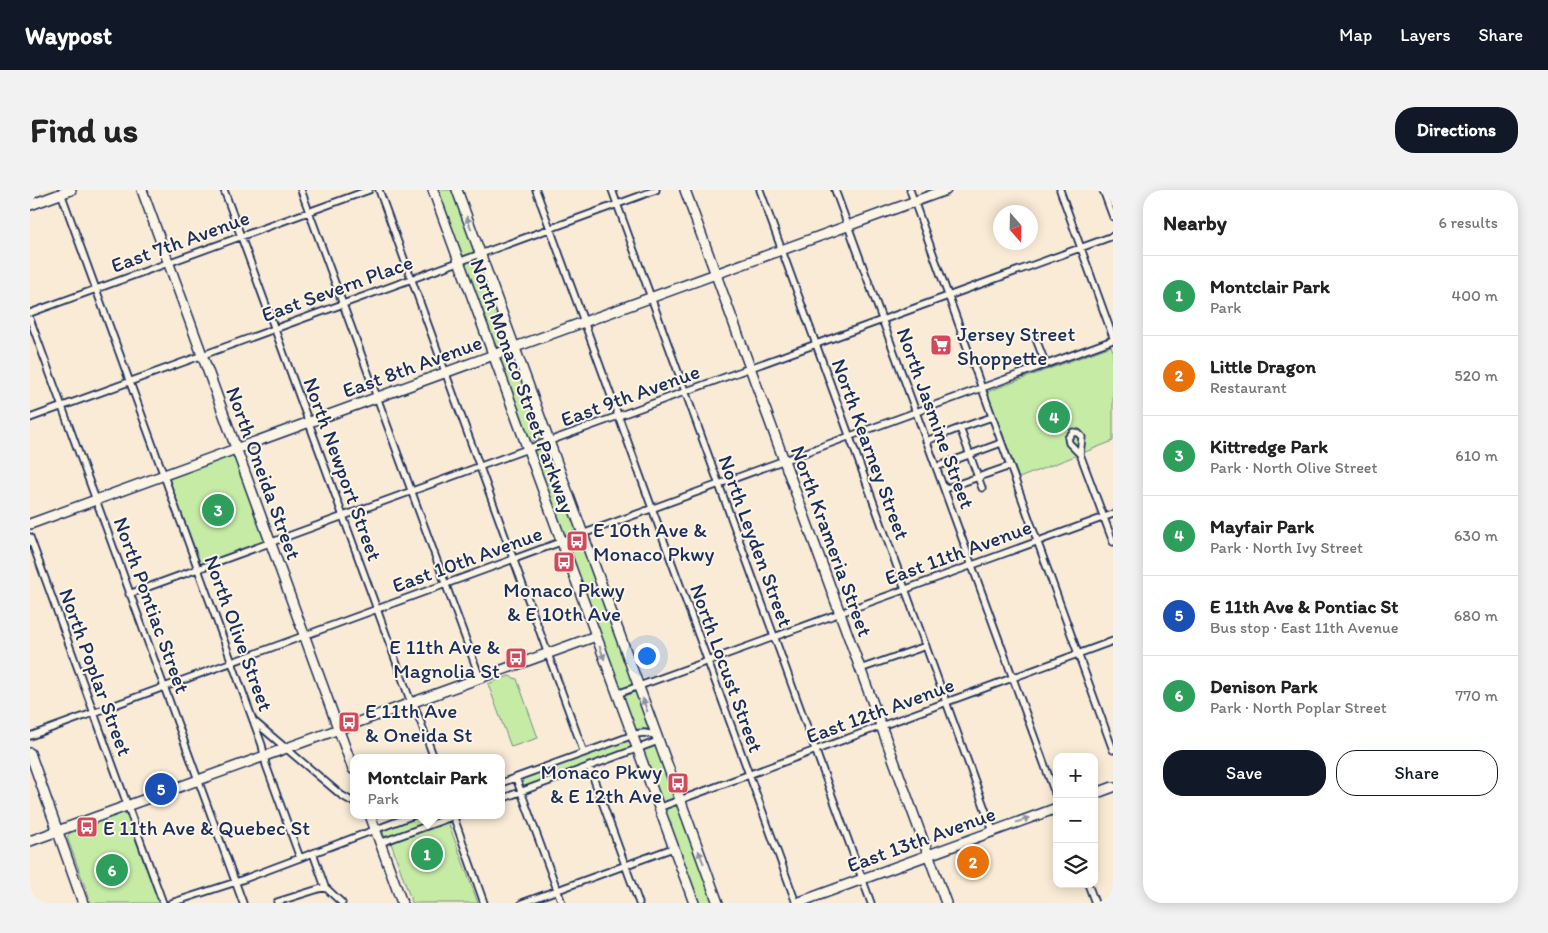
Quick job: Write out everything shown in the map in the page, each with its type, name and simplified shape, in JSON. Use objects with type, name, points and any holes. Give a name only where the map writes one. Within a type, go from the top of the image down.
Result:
[{"type":"street","points":[[30,205],[71,190]]},
{"type":"street","name":"North Oneida Street","points":[[142,190],[350,761]]},
{"type":"street","name":"North Newport Street","points":[[224,190],[343,517],[432,754]]},
{"type":"street","points":[[301,190],[480,678]]},
{"type":"street","name":"East 7th Avenue","points":[[30,313],[369,190]]},
{"type":"street","points":[[379,190],[584,753]]},
{"type":"street","name":"North Monaco Street Parkway","points":[[433,190],[694,903]]},
{"type":"street","name":"North Monaco Street Parkway","points":[[457,190],[718,903]]},
{"type":"street","name":"North Locust Street","points":[[536,190],[796,903]]},
{"type":"street","name":"North Leyden Street","points":[[612,190],[870,903]]},
{"type":"street","name":"East Severn Place","points":[[30,418],[656,190]]},
{"type":"street","name":"North Krameria Street","points":[[685,190],[946,903]]},
{"type":"street","name":"North Kearney Street","points":[[760,190],[993,831]]},
{"type":"street","name":"North Jasmine Street","points":[[835,190],[1057,798]]},
{"type":"street","points":[[910,190],[1113,750]]},
{"type":"street","name":"East 8th Avenue","points":[[30,524],[946,190]]},
{"type":"street","points":[[1060,190],[1113,338]]},
{"type":"street","points":[[1103,190],[1113,217]]},
{"type":"street","name":"North Olive Street","points":[[61,194],[262,745],[300,858]]},
{"type":"street","name":"East 9th Avenue","points":[[130,594],[1113,236]]},
{"type":"street","name":"North Pontiac Street","points":[[30,319],[243,903]]},
{"type":"street","points":[[1034,334],[1046,365]]},
{"type":"street","name":"East 10th Avenue","points":[[30,736],[1046,365],[1113,338]]},
{"type":"street","points":[[926,441],[992,417]]},
{"type":"street","points":[[960,428],[982,488]]},
{"type":"street","points":[[936,467],[1002,443]]},
{"type":"street","points":[[1080,454],[1113,542]]},
{"type":"street","points":[[944,490],[1010,466]]},
{"type":"street","name":"East 11th Avenue","points":[[617,694],[1113,514]]},
{"type":"street","name":"North Poplar Street","points":[[30,537],[164,903]]},
{"type":"street","points":[[30,841],[596,636]]},
{"type":"street","name":"East 12th Avenue","points":[[658,808],[1113,641]]},
{"type":"street","points":[[860,669],[926,646]]},
{"type":"street","points":[[253,721],[350,800]]},
{"type":"street","points":[[505,782],[632,735],[644,733],[657,738]]},
{"type":"street","points":[[505,797],[637,748],[657,738]]},
{"type":"street","points":[[30,753],[84,903]]},
{"type":"street","points":[[589,766],[639,903]]},
{"type":"street","points":[[516,778],[562,903]]},
{"type":"street","points":[[1098,793],[1113,787]]},
{"type":"street","name":"East 13th Avenue","points":[[796,903],[1053,809]]},
{"type":"street","points":[[372,819],[402,903]]},
{"type":"street","points":[[171,903],[236,882],[404,819]]},
{"type":"street","points":[[380,843],[446,819]]},
{"type":"street","points":[[455,819],[484,903]]},
{"type":"street","points":[[522,903],[673,848]]},
{"type":"street","points":[[313,853],[325,887],[342,903]]},
{"type":"street","points":[[277,902],[325,887]]},
{"type":"street","points":[[1089,888],[1095,903]]},
{"type":"green space","points":[[437,190],[454,190],[475,250],[470,253],[461,255]]},
{"type":"green space","points":[[475,259],[479,260],[508,343],[498,347],[494,346],[464,264]]},
{"type":"green space","points":[[1111,346],[1113,351],[1113,441],[1019,478],[987,392]]},
{"type":"green space","points":[[513,353],[542,435],[540,439],[529,442],[499,358]]},
{"type":"green space","points":[[547,447],[577,529],[565,535],[563,535],[533,451]]},
{"type":"green space","points":[[234,455],[266,541],[201,565],[169,479]]},
{"type":"green space","points":[[580,539],[632,680],[632,685],[620,689],[566,544]]},
{"type":"green space","points":[[509,676],[517,679],[538,738],[511,747],[488,684]]},
{"type":"green space","points":[[637,692],[648,729],[634,729],[622,697]]},
{"type":"green space","points":[[626,741],[631,743],[630,749],[527,786],[524,786],[522,783],[524,778]]},
{"type":"green space","points":[[656,746],[673,793],[672,799],[661,803],[642,751]]},
{"type":"green space","points":[[674,805],[679,809],[713,903],[696,903],[664,810]]},
{"type":"green space","points":[[122,813],[126,814],[158,901],[157,903],[91,903],[67,837],[70,833]]},
{"type":"green space","points":[[412,819],[435,819],[388,837],[383,835],[384,829]]},
{"type":"green space","points":[[448,822],[478,903],[412,903],[391,843]]},
{"type":"place","name":"Jersey Street Shoppette","points":[[941,345]]},
{"type":"place","name":"Mayfair Park","points":[[1054,417]]},
{"type":"place","name":"Kittredge Park","points":[[218,510]]},
{"type":"place","name":"E 10th Ave & Monaco Pkwy","points":[[577,541]]},
{"type":"place","name":"Monaco Pkwy & E 10th Ave","points":[[564,562]]},
{"type":"place","name":"E 11th Ave & Magnolia St","points":[[516,658]]},
{"type":"place","name":"E 11th Ave & Oneida St","points":[[349,722]]},
{"type":"place","name":"Monaco Pkwy & E 12th Ave","points":[[678,783]]},
{"type":"place","name":"E 11th Ave & Pontiac St","points":[[161,789]]},
{"type":"place","name":"E 11th Ave & Quebec St","points":[[87,827]]},
{"type":"place","name":"Montclair Park","points":[[427,854]]},
{"type":"place","name":"Little Dragon","points":[[973,862]]},
{"type":"place","name":"Denison Park","points":[[112,870]]}]
